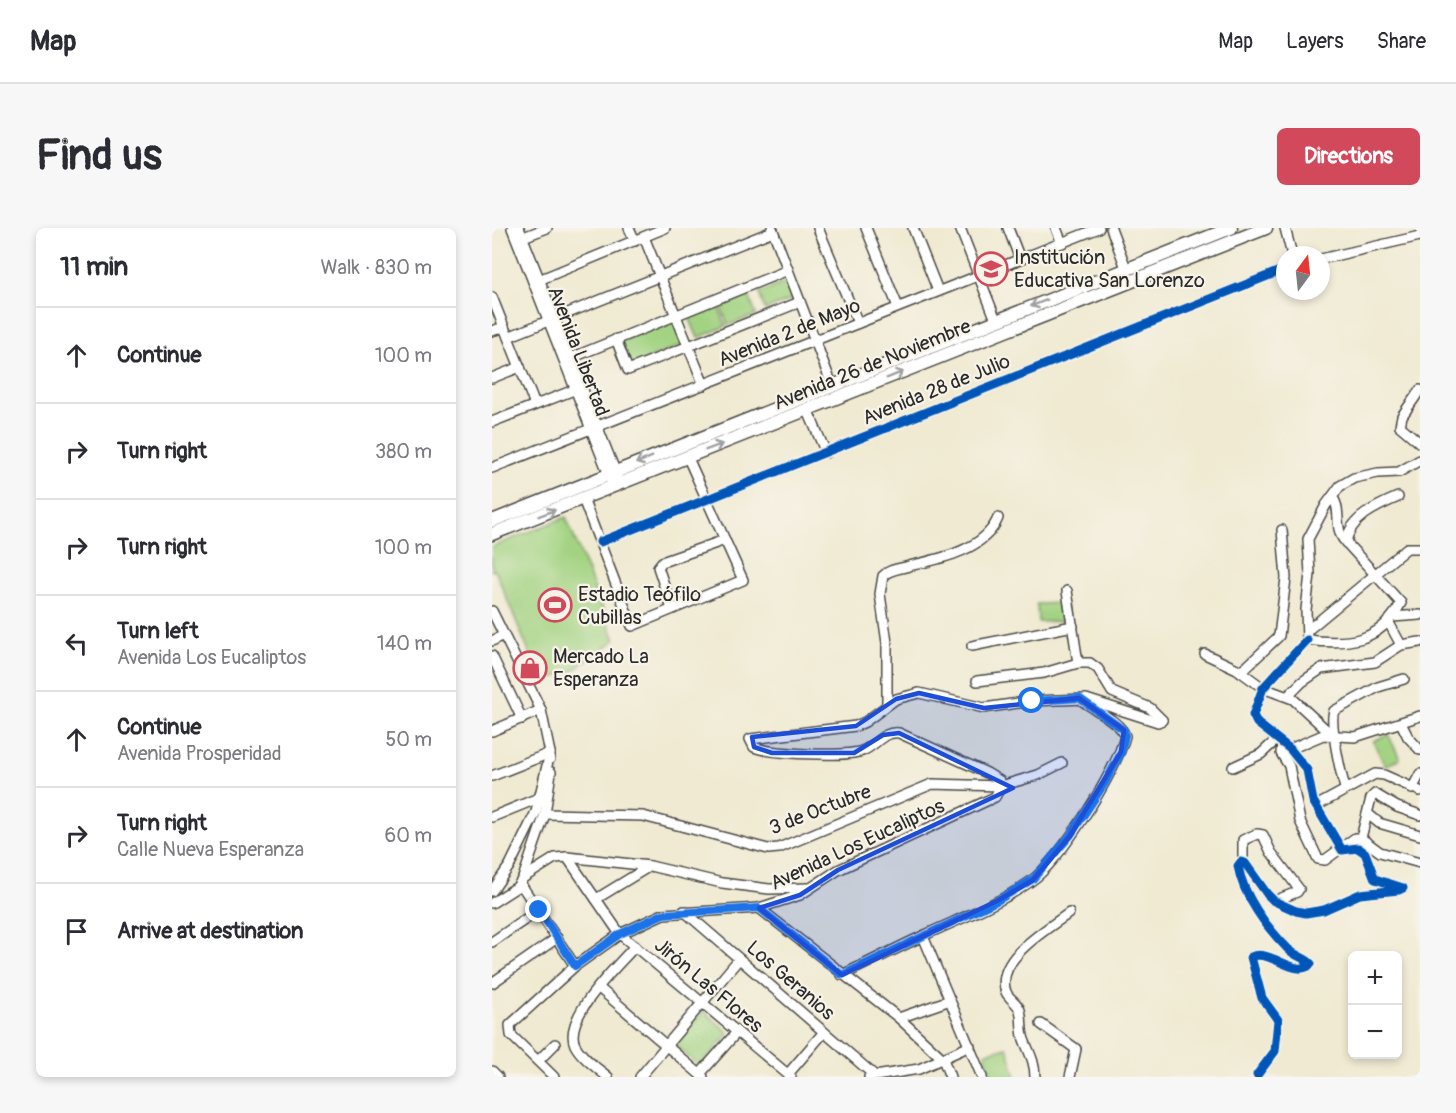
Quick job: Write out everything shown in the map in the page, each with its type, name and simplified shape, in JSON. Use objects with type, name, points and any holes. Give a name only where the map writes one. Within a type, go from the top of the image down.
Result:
[{"type":"main road","name":"Avenida 26 de Noviembre","points":[[492,534],[584,499],[614,479],[832,385],[1231,228]]},
{"type":"main road","name":"Avenida 26 de Noviembre","points":[[492,521],[614,479],[688,458],[1266,228]]},
{"type":"main road","points":[[1066,292],[1071,305]]},
{"type":"street","name":"Avenida Libertad","points":[[512,228],[520,235],[614,479]]},
{"type":"street","points":[[520,235],[547,228]]},
{"type":"street","points":[[629,228],[635,241]]},
{"type":"street","points":[[536,281],[665,228]]},
{"type":"street","points":[[818,228],[858,323]]},
{"type":"street","points":[[866,228],[898,307]]},
{"type":"street","points":[[913,228],[939,291]]},
{"type":"street","points":[[960,228],[996,320]]},
{"type":"street","points":[[1008,228],[1020,259]]},
{"type":"street","points":[[1056,228],[1062,243]]},
{"type":"street","name":"Avenida 2 de Mayo","points":[[492,468],[1099,228]]},
{"type":"street","points":[[1111,228],[1126,268]]},
{"type":"street","points":[[1285,228],[1290,246]]},
{"type":"street","points":[[508,338],[661,277],[772,229],[832,385]]},
{"type":"street","points":[[644,237],[704,385]]},
{"type":"street","points":[[1330,257],[1420,237]]},
{"type":"street","points":[[567,359],[788,270]]},
{"type":"street","name":"Avenida 28 de Julio","points":[[600,542],[1276,273]]},
{"type":"street","points":[[492,297],[535,405]]},
{"type":"street","points":[[616,339],[628,370],[800,302]]},
{"type":"street","points":[[492,332],[504,327]]},
{"type":"street","points":[[492,378],[520,367]]},
{"type":"street","points":[[492,422],[578,389]]},
{"type":"street","points":[[1420,390],[1402,416],[1400,426],[1420,443]]},
{"type":"street","points":[[1409,405],[1420,405]]},
{"type":"street","points":[[808,411],[825,453]]},
{"type":"street","points":[[584,499],[632,626],[742,580],[688,458]]},
{"type":"street","points":[[1341,850],[1316,806],[1307,770],[1283,744],[1257,723],[1253,715],[1263,688],[1307,640],[1306,610],[1310,574],[1308,539],[1332,497],[1340,486],[1354,478],[1399,472],[1420,460]]},
{"type":"street","points":[[1332,497],[1337,504],[1339,534],[1401,601],[1390,619]]},
{"type":"street","points":[[1346,543],[1347,534],[1354,523],[1398,497]]},
{"type":"street","points":[[887,703],[887,643],[880,594],[883,576],[894,570],[954,553],[976,542],[989,534],[998,518]]},
{"type":"street","points":[[1241,672],[1280,636],[1286,579],[1282,530]]},
{"type":"street","points":[[672,609],[658,567],[662,562],[725,540]]},
{"type":"street","points":[[1308,630],[1407,548],[1420,548]]},
{"type":"street","points":[[1066,591],[1078,663]]},
{"type":"street","points":[[492,611],[541,710],[550,753],[551,787],[545,814],[522,880],[575,966]]},
{"type":"street","points":[[1307,640],[1337,644],[1354,642],[1390,619],[1420,615]]},
{"type":"street","points":[[1390,619],[1401,645]]},
{"type":"street","points":[[972,646],[1073,626]]},
{"type":"street","points":[[492,641],[504,635]]},
{"type":"street","points":[[1288,696],[1302,682],[1321,669],[1375,662],[1401,645],[1420,642]]},
{"type":"street","points":[[1205,654],[1241,672],[1263,688],[1288,696],[1305,708],[1335,736]]},
{"type":"street","points":[[492,656],[522,719]]},
{"type":"street","points":[[977,681],[1044,673],[1078,663],[1095,666],[1112,692],[1150,708],[1162,720],[1158,722],[1079,698],[1032,701],[984,708],[919,693],[905,695],[887,703],[871,718],[856,726],[798,735],[750,739],[759,749],[772,753],[854,753],[872,746],[890,733],[899,733],[987,773],[1000,781],[1001,786]]},
{"type":"street","points":[[1345,788],[1332,724],[1335,711],[1378,687],[1404,679]]},
{"type":"street","points":[[842,975],[997,901],[1033,879],[1070,836],[1121,753],[1125,736],[1120,725],[1103,717],[1079,698]]},
{"type":"street","points":[[492,731],[541,710]]},
{"type":"street","points":[[1233,767],[1283,744],[1323,735],[1355,737],[1420,716]]},
{"type":"street","points":[[1401,723],[1407,737],[1420,750]]},
{"type":"street","points":[[1283,744],[1281,753],[1289,766],[1300,821],[1318,859],[1325,860],[1355,838],[1361,838],[1380,852],[1420,863]]},
{"type":"street","points":[[492,776],[550,753]]},
{"type":"street","points":[[492,891],[510,865],[541,797],[550,753]]},
{"type":"street","name":"Avenida Los Eucaliptos","points":[[538,1061],[511,1035],[510,1025],[575,966],[620,934],[663,914],[759,908],[814,888],[838,870],[939,826],[995,797],[1001,786],[1038,775],[1062,763]]},
{"type":"street","points":[[1316,806],[1345,788],[1375,774],[1384,775],[1416,790],[1420,774]]},
{"type":"street","name":"3 de Octubre","points":[[545,814],[643,816],[768,849],[779,848],[932,784],[1001,786]]},
{"type":"street","points":[[1361,838],[1371,798],[1375,794],[1397,807],[1420,815]]},
{"type":"street","points":[[492,817],[541,797]]},
{"type":"street","points":[[1368,814],[1379,823],[1420,835]]},
{"type":"street","points":[[1274,901],[1297,892],[1299,889],[1271,852],[1263,834],[1257,834],[1242,842],[1243,862],[1274,901],[1306,913],[1324,909],[1360,894],[1400,891],[1402,888],[1375,879],[1365,853],[1358,848],[1341,850]]},
{"type":"street","points":[[492,903],[555,858],[567,857],[650,866],[722,883],[757,888],[814,888]]},
{"type":"street","name":"Jirón Las Flores","points":[[567,857],[620,934],[790,1076]]},
{"type":"street","points":[[1243,862],[1238,866],[1240,874],[1258,911],[1288,949],[1311,964],[1299,968],[1265,956],[1251,957],[1262,998],[1278,1020],[1275,1051],[1257,1075]]},
{"type":"street","points":[[596,899],[650,866]]},
{"type":"street","points":[[759,908],[899,1018],[943,1059],[950,1077]]},
{"type":"street","points":[[492,942],[539,910]]},
{"type":"street","name":"Los Geranios","points":[[684,911],[872,1076]]},
{"type":"street","points":[[1035,1077],[1033,1060],[1022,1031],[1020,1012],[1006,992],[1006,979],[1010,965],[1019,951],[1069,913]]},
{"type":"street","points":[[923,936],[982,1077]]},
{"type":"street","points":[[492,983],[557,938]]},
{"type":"street","points":[[608,1077],[581,1054],[572,1036],[576,1018],[635,946]]},
{"type":"street","points":[[640,1077],[740,959]]},
{"type":"street","points":[[599,988],[702,1076],[737,1032]]},
{"type":"street","points":[[899,1018],[950,1000]]},
{"type":"street","points":[[1041,1024],[1076,1049],[1070,1077]]},
{"type":"street","points":[[790,1076],[824,1032]]},
{"type":"street","points":[[554,1077],[538,1061],[555,1044]]},
{"type":"street","points":[[872,1076],[897,1075],[919,1069],[970,1046]]},
{"type":"street","points":[[492,1071],[498,1077]]},
{"type":"highlighted area","points":[[919,693],[984,708],[1079,698],[1124,730],[1121,752],[1070,836],[1033,880],[997,901],[842,975],[759,908],[800,895],[838,870],[1013,788],[899,733],[883,735],[854,753],[772,753],[754,747],[752,737],[856,726],[896,699]]},
{"type":"green space","points":[[787,282],[793,299],[765,310],[759,293]]},
{"type":"green space","points":[[749,296],[756,315],[728,325],[721,306]]},
{"type":"green space","points":[[718,306],[726,326],[698,338],[689,317]]},
{"type":"green space","points":[[676,318],[687,343],[629,367],[620,342]]},
{"type":"green space","name":"Estadio Teófilo Cubillas","points":[[566,517],[615,640],[573,671],[541,681],[495,570],[492,571],[492,547]]},
{"type":"green space","points":[[1066,603],[1067,621],[1038,622],[1037,604]]},
{"type":"green space","points":[[1388,734],[1400,759],[1385,766],[1373,741]]},
{"type":"green space","points":[[704,1011],[729,1033],[699,1066],[674,1044]]},
{"type":"green space","points":[[1007,1047],[1016,1077],[992,1077],[985,1053]]},
{"type":"cycle path","points":[[600,542],[1276,273]]},
{"type":"cycle path","points":[[1257,1075],[1275,1051],[1278,1020],[1262,998],[1251,957],[1266,956],[1298,968],[1305,968],[1311,964],[1288,949],[1257,911],[1241,877],[1238,866],[1241,862],[1245,863],[1274,901],[1306,913],[1324,910],[1360,894],[1403,888],[1375,879],[1365,853],[1358,848],[1342,850],[1313,801],[1307,770],[1290,749],[1257,723],[1253,715],[1263,688],[1307,640]]},
{"type":"place","name":"Institución Educativa San Lorenzo","points":[[991,269]]},
{"type":"place","name":"Estadio Teófilo Cubillas","points":[[555,605]]},
{"type":"place","name":"Mercado La Esperanza","points":[[530,668]]},
{"type":"route","points":[[539,910],[575,966],[620,934],[663,914],[711,909],[759,908],[842,975],[997,901],[1033,879],[1070,836],[1105,783],[1121,753],[1124,730],[1079,698],[1032,701]]}]
